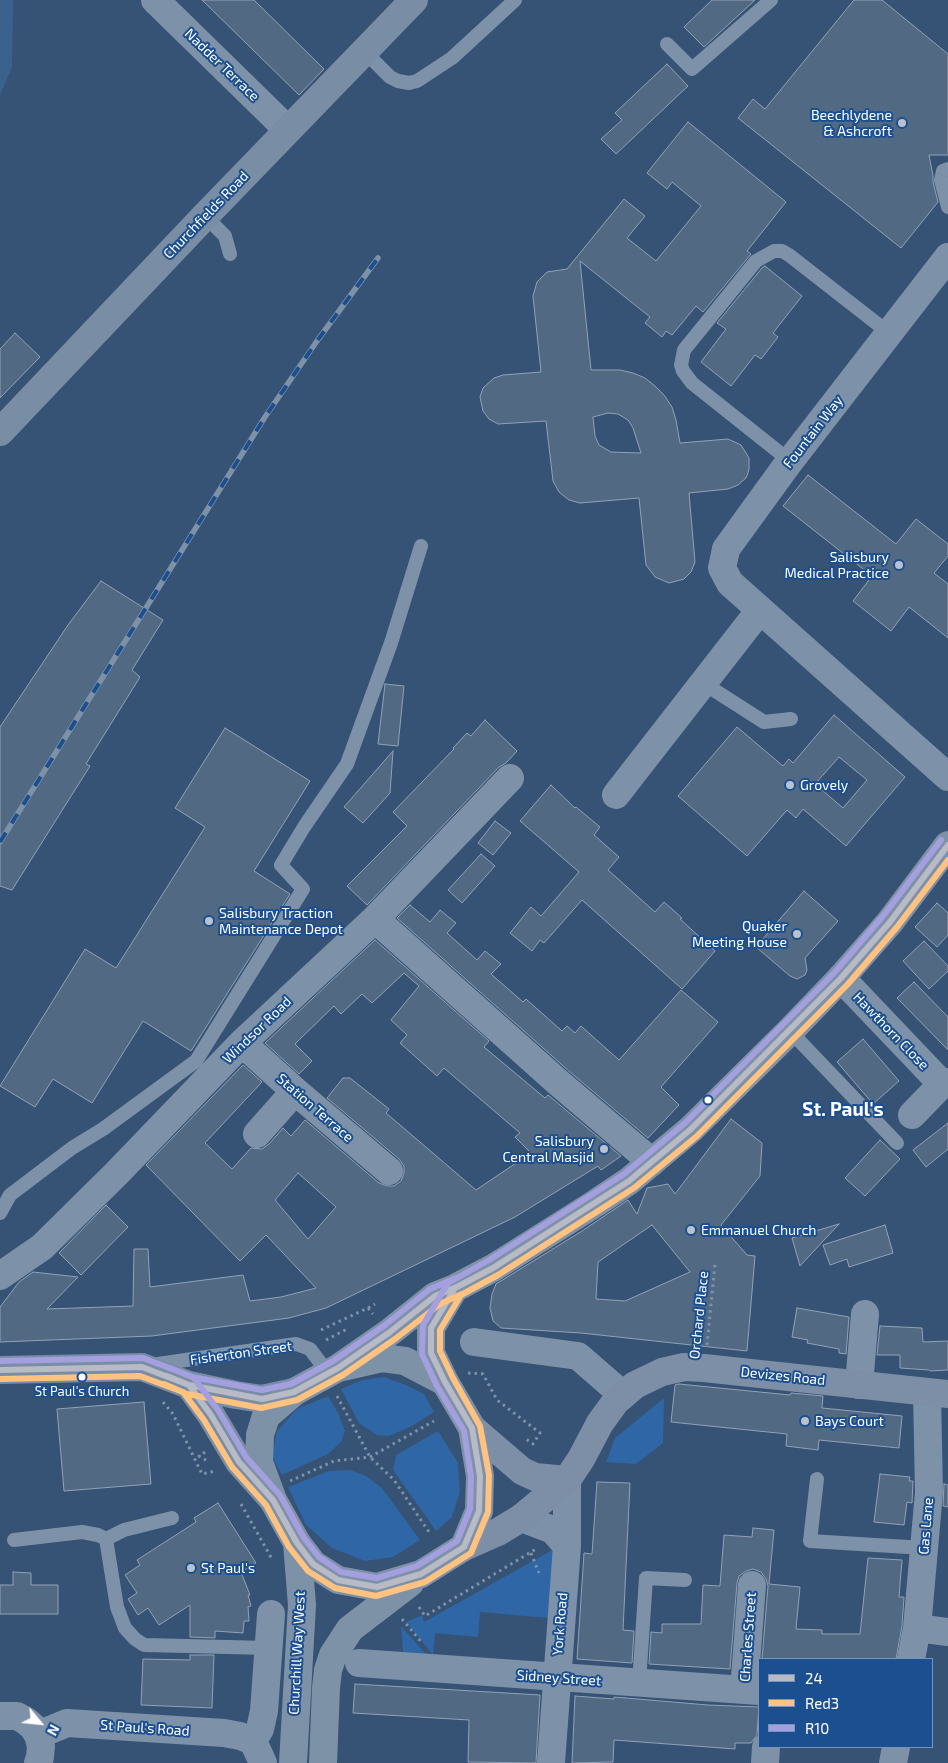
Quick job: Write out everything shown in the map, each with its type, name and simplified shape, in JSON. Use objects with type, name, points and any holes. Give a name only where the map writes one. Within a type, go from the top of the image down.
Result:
[{"type":"highway","points":[[334,1379],[435,1296],[493,1268],[596,1203],[652,1162],[691,1129],[841,978],[890,922],[948,844]]},
{"type":"highway","points":[[323,1763],[326,1688],[328,1670],[333,1655],[350,1629],[421,1574],[464,1548],[479,1511],[480,1476],[472,1428],[445,1382],[431,1353],[431,1328],[455,1288]]},
{"type":"highway","points":[[421,1574],[377,1587],[338,1580],[314,1564],[297,1543],[280,1491],[259,1462],[260,1435],[266,1416],[294,1392],[334,1379],[382,1358],[405,1361],[445,1382]]},
{"type":"highway","name":"Churchill Way West","points":[[293,1763],[302,1605],[297,1543]]},
{"type":"main road","name":"Devizes Road","points":[[464,1548],[498,1532],[521,1518],[566,1480],[581,1459],[609,1410],[635,1385],[662,1372],[684,1367],[704,1368],[938,1393]]},
{"type":"main road","points":[[472,1428],[522,1471],[535,1477],[566,1480]]},
{"type":"street","name":"Nadder Terrace","points":[[155,0],[288,130]]},
{"type":"street","name":"Churchfields Road","points":[[0,432],[414,0]]},
{"type":"street","name":"Fountain Way","points":[[948,256],[787,465],[726,549],[722,568],[730,583],[948,777]]},
{"type":"street","points":[[616,795],[760,610]]},
{"type":"street","name":"Windsor Road","points":[[0,1276],[42,1247],[116,1174],[242,1043],[375,919],[510,778]]},
{"type":"street","points":[[375,919],[560,1084],[652,1162]]},
{"type":"street","name":"Hawthorn Close","points":[[841,978],[945,1083],[912,1115]]},
{"type":"street","name":"Station Terrace","points":[[242,1043],[389,1171]]},
{"type":"street","points":[[257,1134],[295,1091]]},
{"type":"street","points":[[859,1385],[865,1314]]},
{"type":"street","points":[[474,1342],[578,1356],[623,1395]]},
{"type":"street","name":"Fisherton Street","points":[[0,1370],[142,1367],[189,1385],[262,1399],[294,1392]]},
{"type":"street","name":"Fisherton Street","points":[[189,1385],[211,1414],[239,1462],[280,1491]]},
{"type":"street","name":"Gas Lane","points":[[911,1658],[918,1628],[938,1393]]},
{"type":"street","name":"York Road","points":[[551,1763],[566,1480]]},
{"type":"street","points":[[521,1518],[553,1530],[562,1541]]},
{"type":"street","name":"Charles Street","points":[[752,1585],[752,1690]]},
{"type":"street","name":"St Paul's Road","points":[[258,1752],[264,1711],[271,1614]]},
{"type":"street","points":[[918,1628],[948,1632]]},
{"type":"street","name":"Sidney Street","points":[[359,1663],[752,1690]]},
{"type":"street","points":[[0,1716],[17,1716],[33,1727],[38,1735],[41,1746],[38,1763]]},
{"type":"street","name":"St Paul's Road","points":[[38,1735],[67,1723],[224,1733],[240,1736],[258,1752]]},
{"type":"street","points":[[765,1763],[766,1748]]},
{"type":"street","points":[[893,1763],[896,1748]]},
{"type":"lane","points":[[364,51],[390,77],[398,82],[409,83],[417,81],[458,54],[515,0]]},
{"type":"lane","points":[[667,44],[692,69],[771,0]]},
{"type":"lane","points":[[948,169],[943,172],[941,180],[948,207]]},
{"type":"lane","points":[[205,216],[224,236],[230,254]]},
{"type":"lane","points":[[787,465],[780,453],[692,383],[681,365],[684,350],[756,261],[774,251],[782,251],[789,255],[889,333]]},
{"type":"lane","points":[[0,1213],[10,1195],[72,1148],[103,1130],[196,1061],[303,889],[281,865],[304,827],[347,764],[391,642],[421,546]]},
{"type":"lane","points":[[703,683],[764,722],[791,719]]},
{"type":"lane","points":[[790,1031],[897,1143]]},
{"type":"lane","name":"Fisherton Street","points":[[142,1367],[296,1344],[310,1349],[334,1379]]},
{"type":"lane","points":[[816,1479],[810,1541],[924,1548]]},
{"type":"lane","points":[[106,1539],[124,1530],[172,1518]]},
{"type":"lane","points":[[14,1540],[82,1532],[98,1535],[106,1539]]},
{"type":"lane","points":[[106,1539],[117,1607],[125,1628],[135,1639],[144,1645],[269,1648]]},
{"type":"lane","points":[[639,1683],[646,1578],[684,1580]]},
{"type":"path","name":"Orchard Place","points":[[704,1368],[715,1264]]},
{"type":"path","points":[[321,1330],[375,1304]]},
{"type":"path","points":[[366,1319],[374,1315],[368,1308]]},
{"type":"path","points":[[326,1340],[350,1328]]},
{"type":"path","points":[[474,1342],[466,1373],[483,1374],[497,1400],[540,1433],[533,1444]]},
{"type":"path","points":[[334,1379],[370,1457],[394,1480],[431,1535]]},
{"type":"path","points":[[161,1400],[172,1414],[202,1474],[221,1469]]},
{"type":"path","points":[[280,1491],[334,1461],[370,1457],[434,1421]]},
{"type":"path","points":[[240,1504],[275,1563]]},
{"type":"path","points":[[418,1606],[425,1616],[562,1541]]},
{"type":"shaded area","points":[[0,0],[13,0],[12,67],[0,95]]},
{"type":"shaded area","points":[[384,1377],[424,1394],[434,1412],[412,1426],[389,1436],[377,1435],[359,1423],[341,1389],[362,1380]]},
{"type":"shaded area","points":[[328,1396],[338,1413],[345,1431],[341,1442],[328,1454],[282,1475],[272,1456],[277,1431],[297,1409]]},
{"type":"shaded area","points":[[664,1398],[663,1443],[636,1464],[606,1462],[615,1438]]},
{"type":"shaded area","points":[[438,1431],[458,1463],[460,1492],[452,1517],[436,1531],[393,1470],[396,1455]]},
{"type":"shaded area","points":[[350,1470],[366,1476],[382,1488],[420,1540],[393,1557],[365,1561],[332,1548],[306,1525],[288,1487],[329,1471]]},
{"type":"shaded area","points":[[554,1549],[548,1618],[480,1612],[478,1637],[435,1633],[433,1655],[406,1622],[422,1615],[424,1622]]},
{"type":"shaded area","points":[[401,1626],[426,1654],[403,1652]]},
{"type":"building","points":[[202,0],[254,0],[324,69],[299,95]]},
{"type":"building","points":[[712,0],[755,0],[704,47],[684,27]]},
{"type":"building","name":"Beechlydene & Ashcroft","points":[[854,0],[882,0],[948,54],[948,155],[929,155],[938,202],[901,248],[738,118],[753,99],[765,109]]},
{"type":"building","points":[[667,64],[688,86],[616,154],[601,139],[622,120],[615,113]]},
{"type":"building","points":[[688,122],[786,202],[747,251],[751,254],[703,312],[696,306],[672,335],[666,331],[662,337],[645,323],[650,317],[580,261],[591,370],[620,370],[633,373],[645,378],[655,386],[672,407],[680,443],[728,439],[741,445],[749,458],[749,469],[746,478],[738,485],[728,489],[689,493],[695,562],[691,572],[684,579],[669,583],[655,577],[646,565],[639,498],[580,503],[569,500],[559,492],[553,481],[546,421],[498,424],[489,419],[483,411],[480,397],[483,388],[494,378],[503,375],[541,372],[533,296],[537,282],[547,272],[567,269],[624,199],[645,216],[627,238],[656,261],[701,206],[672,182],[667,189],[647,173]],"holes":[[[608,413],[618,414],[628,420],[633,428],[641,453],[611,452],[599,445],[595,436],[593,417]]]},
{"type":"building","points":[[765,266],[802,296],[773,333],[778,337],[761,359],[755,355],[731,386],[701,362],[726,329],[717,323]]},
{"type":"building","points":[[15,333],[40,357],[0,398],[0,349]]},
{"type":"building","name":"Salisbury Medical Practice","points":[[808,475],[896,544],[916,519],[948,544],[948,556],[934,573],[948,584],[948,638],[909,607],[891,631],[853,601],[872,576],[783,506]]},
{"type":"building","points":[[101,581],[163,620],[132,670],[140,677],[86,764],[90,766],[12,890],[0,886],[0,727],[68,625]]},
{"type":"building","points":[[385,684],[404,686],[398,746],[378,744]]},
{"type":"building","name":"Grovely","points":[[834,715],[905,777],[846,846],[803,809],[796,818],[787,810],[747,856],[678,796],[737,727],[783,766],[789,759],[793,763]],"holes":[[[839,757],[867,780],[843,808],[815,784]]]},
{"type":"building","points":[[485,720],[517,751],[506,763],[499,767],[367,905],[347,886],[407,826],[393,812],[467,733],[471,736]]},
{"type":"building","name":"Salisbury Traction Maintenance Depot","points":[[225,728],[310,781],[254,871],[290,894],[191,1051],[143,1021],[92,1103],[53,1079],[35,1107],[0,1086],[85,949],[116,968],[205,827],[175,808]]},
{"type":"building","points":[[393,751],[390,793],[363,823],[344,807]]},
{"type":"building","points":[[551,785],[575,808],[600,827],[594,835],[619,857],[608,870],[655,912],[664,902],[715,951],[682,989],[582,900],[544,943],[540,940],[532,951],[510,933],[531,907],[541,916],[579,872],[520,821]]},
{"type":"building","points":[[495,821],[511,833],[493,855],[478,843]]},
{"type":"building","points":[[481,854],[495,866],[462,903],[448,890]]},
{"type":"building","name":"Quaker Meeting House","points":[[804,891],[838,921],[805,958],[807,970],[805,975],[797,979],[790,976],[756,947]]},
{"type":"building","points":[[937,903],[948,913],[948,935],[937,947],[915,927]]},
{"type":"building","points":[[410,905],[430,922],[440,910],[456,923],[447,933],[477,960],[485,951],[501,964],[491,974],[523,1002],[526,999],[562,1031],[567,1026],[575,1033],[581,1026],[619,1060],[681,990],[718,1022],[661,1087],[679,1105],[648,1138],[570,1072],[397,918]]},
{"type":"building","points":[[375,940],[489,1041],[484,1047],[545,1098],[548,1095],[621,1156],[601,1170],[598,1166],[515,1217],[326,1308],[289,1318],[152,1336],[0,1342],[0,1307],[19,1282],[33,1272],[78,1277],[47,1309],[133,1306],[134,1249],[148,1249],[150,1287],[243,1275],[250,1301],[281,1297],[316,1288],[266,1235],[240,1261],[146,1165],[243,1065],[262,1082],[205,1143],[232,1169],[251,1148],[262,1149],[283,1128],[291,1136],[305,1120],[379,1183],[394,1186],[401,1181],[404,1166],[399,1159],[327,1098],[343,1078],[350,1078],[389,1109],[386,1113],[476,1190],[531,1153],[515,1137],[520,1133],[444,1068],[437,1076],[400,1043],[407,1035],[391,1020],[419,986],[404,973],[372,1003],[362,994],[341,1014],[334,1006],[295,1044],[312,1061],[299,1074],[265,1043]],"holes":[[[298,1173],[336,1207],[308,1239],[275,1200]]]},
{"type":"building","points":[[924,941],[948,966],[948,971],[929,989],[903,961]]},
{"type":"building","points":[[914,982],[948,1017],[948,1050],[897,998]]},
{"type":"building","points":[[863,1039],[899,1081],[873,1104],[837,1062]]},
{"type":"building","points":[[731,1119],[762,1143],[760,1176],[721,1225],[747,1255],[755,1256],[747,1351],[581,1333],[501,1328],[493,1321],[490,1308],[496,1284],[628,1200],[637,1214],[647,1188],[668,1184],[675,1194]],"holes":[[[652,1225],[690,1272],[625,1301],[596,1299],[598,1262]]]},
{"type":"building","points":[[948,1123],[948,1149],[926,1167],[913,1150]]},
{"type":"building","points":[[880,1140],[900,1159],[865,1196],[845,1178]]},
{"type":"building","points":[[106,1205],[128,1227],[81,1275],[59,1253]]},
{"type":"building","points":[[839,1224],[800,1266],[792,1238]]},
{"type":"building","points":[[885,1225],[893,1253],[849,1267],[847,1259],[830,1265],[823,1245]]},
{"type":"building","points":[[797,1308],[849,1317],[846,1354],[839,1353],[839,1349],[807,1343],[808,1340],[792,1337]]},
{"type":"building","points":[[880,1326],[922,1328],[923,1342],[948,1341],[948,1370],[930,1371],[900,1368],[900,1355],[877,1355]]},
{"type":"building","points":[[675,1385],[790,1395],[791,1393],[823,1396],[822,1408],[902,1416],[899,1448],[819,1440],[818,1450],[786,1446],[787,1434],[671,1422]]},
{"type":"building","points":[[144,1402],[151,1484],[64,1491],[57,1409]]},
{"type":"building","points":[[880,1474],[910,1477],[909,1481],[913,1481],[912,1503],[907,1502],[904,1525],[874,1522]]},
{"type":"building","points":[[597,1482],[630,1483],[623,1630],[634,1631],[632,1663],[577,1659],[584,1553],[592,1554]]},
{"type":"building","points":[[944,1484],[948,1485],[948,1507],[943,1506]]},
{"type":"building","name":"St Paul's","points":[[218,1503],[256,1563],[241,1572],[250,1595],[248,1595],[251,1606],[248,1607],[249,1621],[244,1621],[243,1633],[215,1631],[215,1638],[190,1637],[190,1605],[159,1625],[148,1608],[138,1615],[128,1599],[137,1593],[125,1575],[140,1565],[137,1560],[196,1522],[194,1518]]},
{"type":"building","points":[[753,1528],[774,1530],[769,1584],[800,1587],[796,1629],[822,1630],[822,1634],[860,1634],[868,1558],[902,1560],[899,1597],[904,1597],[902,1626],[896,1658],[762,1658],[768,1586],[761,1572],[753,1569],[739,1576],[737,1583],[730,1669],[649,1664],[651,1632],[662,1633],[662,1624],[701,1624],[703,1585],[720,1586],[724,1535],[752,1537]]},
{"type":"building","points":[[13,1572],[31,1573],[31,1585],[58,1585],[58,1614],[0,1614],[0,1585],[13,1585]]},
{"type":"building","points":[[190,1655],[214,1655],[212,1708],[141,1705],[143,1659],[190,1660]]},
{"type":"building","points":[[355,1684],[540,1695],[536,1763],[468,1762],[469,1720],[353,1713]]},
{"type":"building","points":[[575,1696],[758,1707],[757,1735],[751,1743],[735,1743],[735,1749],[614,1740],[613,1762],[572,1763]]},
{"type":"railway","points":[[0,842],[265,417],[317,341],[378,258]]},
{"type":"transit line","name":"R10","points":[[0,1361],[143,1358],[193,1377],[218,1410],[246,1457],[280,1495],[304,1538],[319,1557],[341,1572],[377,1578],[417,1566],[457,1541],[470,1509],[471,1477],[464,1431],[437,1386],[422,1354],[423,1325],[448,1283],[489,1260],[624,1174],[685,1123],[835,972],[883,916],[941,840]]},
{"type":"transit line","name":"24","points":[[0,1370],[142,1367],[189,1385],[211,1415],[239,1462],[273,1500],[297,1543],[313,1564],[338,1580],[377,1587],[421,1574],[464,1547],[479,1511],[480,1476],[472,1428],[445,1382],[431,1353],[431,1328],[455,1288],[493,1268],[629,1181],[691,1129],[841,978],[890,922],[948,845]]},
{"type":"transit line","name":"Red3","points":[[0,1379],[140,1376],[183,1392],[204,1420],[232,1467],[266,1505],[289,1547],[308,1571],[335,1588],[376,1596],[425,1582],[471,1553],[488,1512],[489,1475],[480,1426],[440,1351],[440,1330],[461,1295],[498,1275],[634,1188],[697,1136],[848,984],[897,927],[948,860]]},
{"type":"transit line","name":"R10","points":[[170,1368],[192,1377],[262,1390],[291,1384],[333,1361],[385,1325],[430,1289],[456,1278]]},
{"type":"transit line","name":"24","points":[[167,1376],[189,1385],[262,1399],[294,1392],[338,1368],[390,1332],[435,1296],[459,1286]]},
{"type":"transit line","name":"Red3","points":[[164,1384],[187,1394],[261,1408],[297,1400],[343,1375],[395,1339],[440,1304],[462,1294]]},
{"type":"place","name":"Beechlydene & Ashcroft","points":[[902,123]]},
{"type":"place","name":"Salisbury Medical Practice","points":[[899,565]]},
{"type":"place","name":"Grovely","points":[[790,785]]},
{"type":"place","name":"Salisbury Traction Maintenance Depot","points":[[209,921]]},
{"type":"place","name":"Quaker Meeting House","points":[[797,934]]},
{"type":"place","name":"Salisbury Central Masjid","points":[[604,1149]]},
{"type":"place","name":"Emmanuel Church","points":[[691,1230]]},
{"type":"place","name":"St Paul's Church","points":[[82,1377]]},
{"type":"place","name":"Bays Court","points":[[805,1421]]},
{"type":"place","name":"St Paul's","points":[[191,1568]]},
{"type":"district","name":"St. Paul's","points":[[843,1110]]}]
